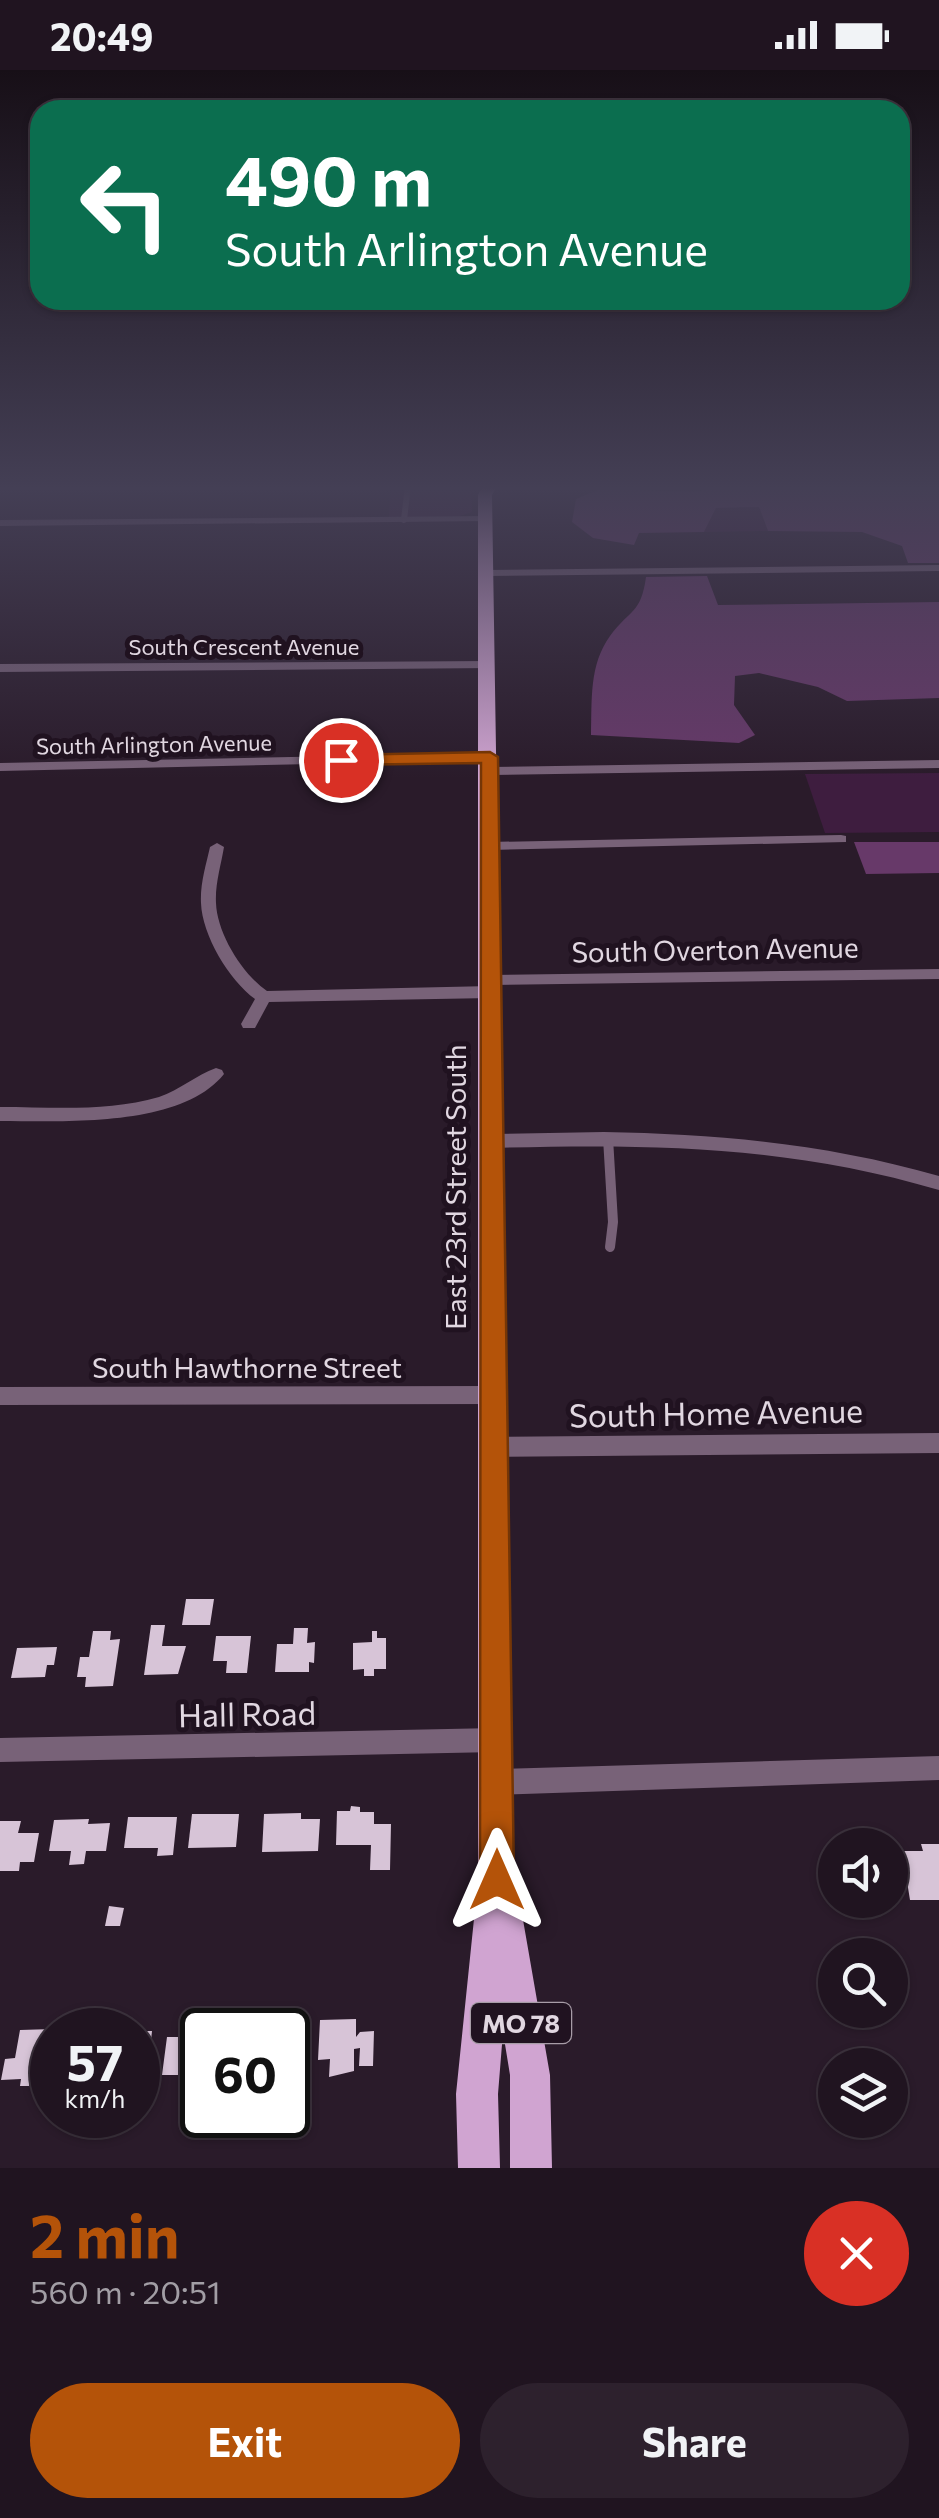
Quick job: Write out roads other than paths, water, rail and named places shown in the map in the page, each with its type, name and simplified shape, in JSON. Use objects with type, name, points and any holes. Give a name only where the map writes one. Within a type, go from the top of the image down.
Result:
[{"type":"main road","name":"East 23rd Street South","points":[[478,2168],[478,2094],[497,1880],[486,583]]},
{"type":"main road","name":"East 23rd Street South","points":[[497,1880],[530,2075],[531,2168]]},
{"type":"street","name":"South Crescent Avenue","points":[[0,668],[489,666]]},
{"type":"street","name":"South Arlington Avenue","points":[[0,767],[939,764]]},
{"type":"street","points":[[490,846],[841,840]]},
{"type":"street","points":[[217,847],[208,911],[240,977],[264,998],[249,1024]]},
{"type":"street","name":"South Overton Avenue","points":[[264,998],[491,986],[939,974]]},
{"type":"street","points":[[0,1114],[156,1108],[195,1092],[216,1074]]},
{"type":"street","points":[[492,1141],[697,1139],[904,1172],[939,1173]]},
{"type":"street","points":[[904,1172],[939,1183]]},
{"type":"street","name":"South Hawthorne Street","points":[[0,1396],[494,1396]]},
{"type":"street","name":"South Home Avenue","points":[[494,1447],[939,1442]]},
{"type":"street","name":"Hall Road","points":[[0,1750],[496,1740]]},
{"type":"street","points":[[496,1782],[939,1768]]},
{"type":"lane","points":[[608,1138],[613,1222],[610,1247]]}]
